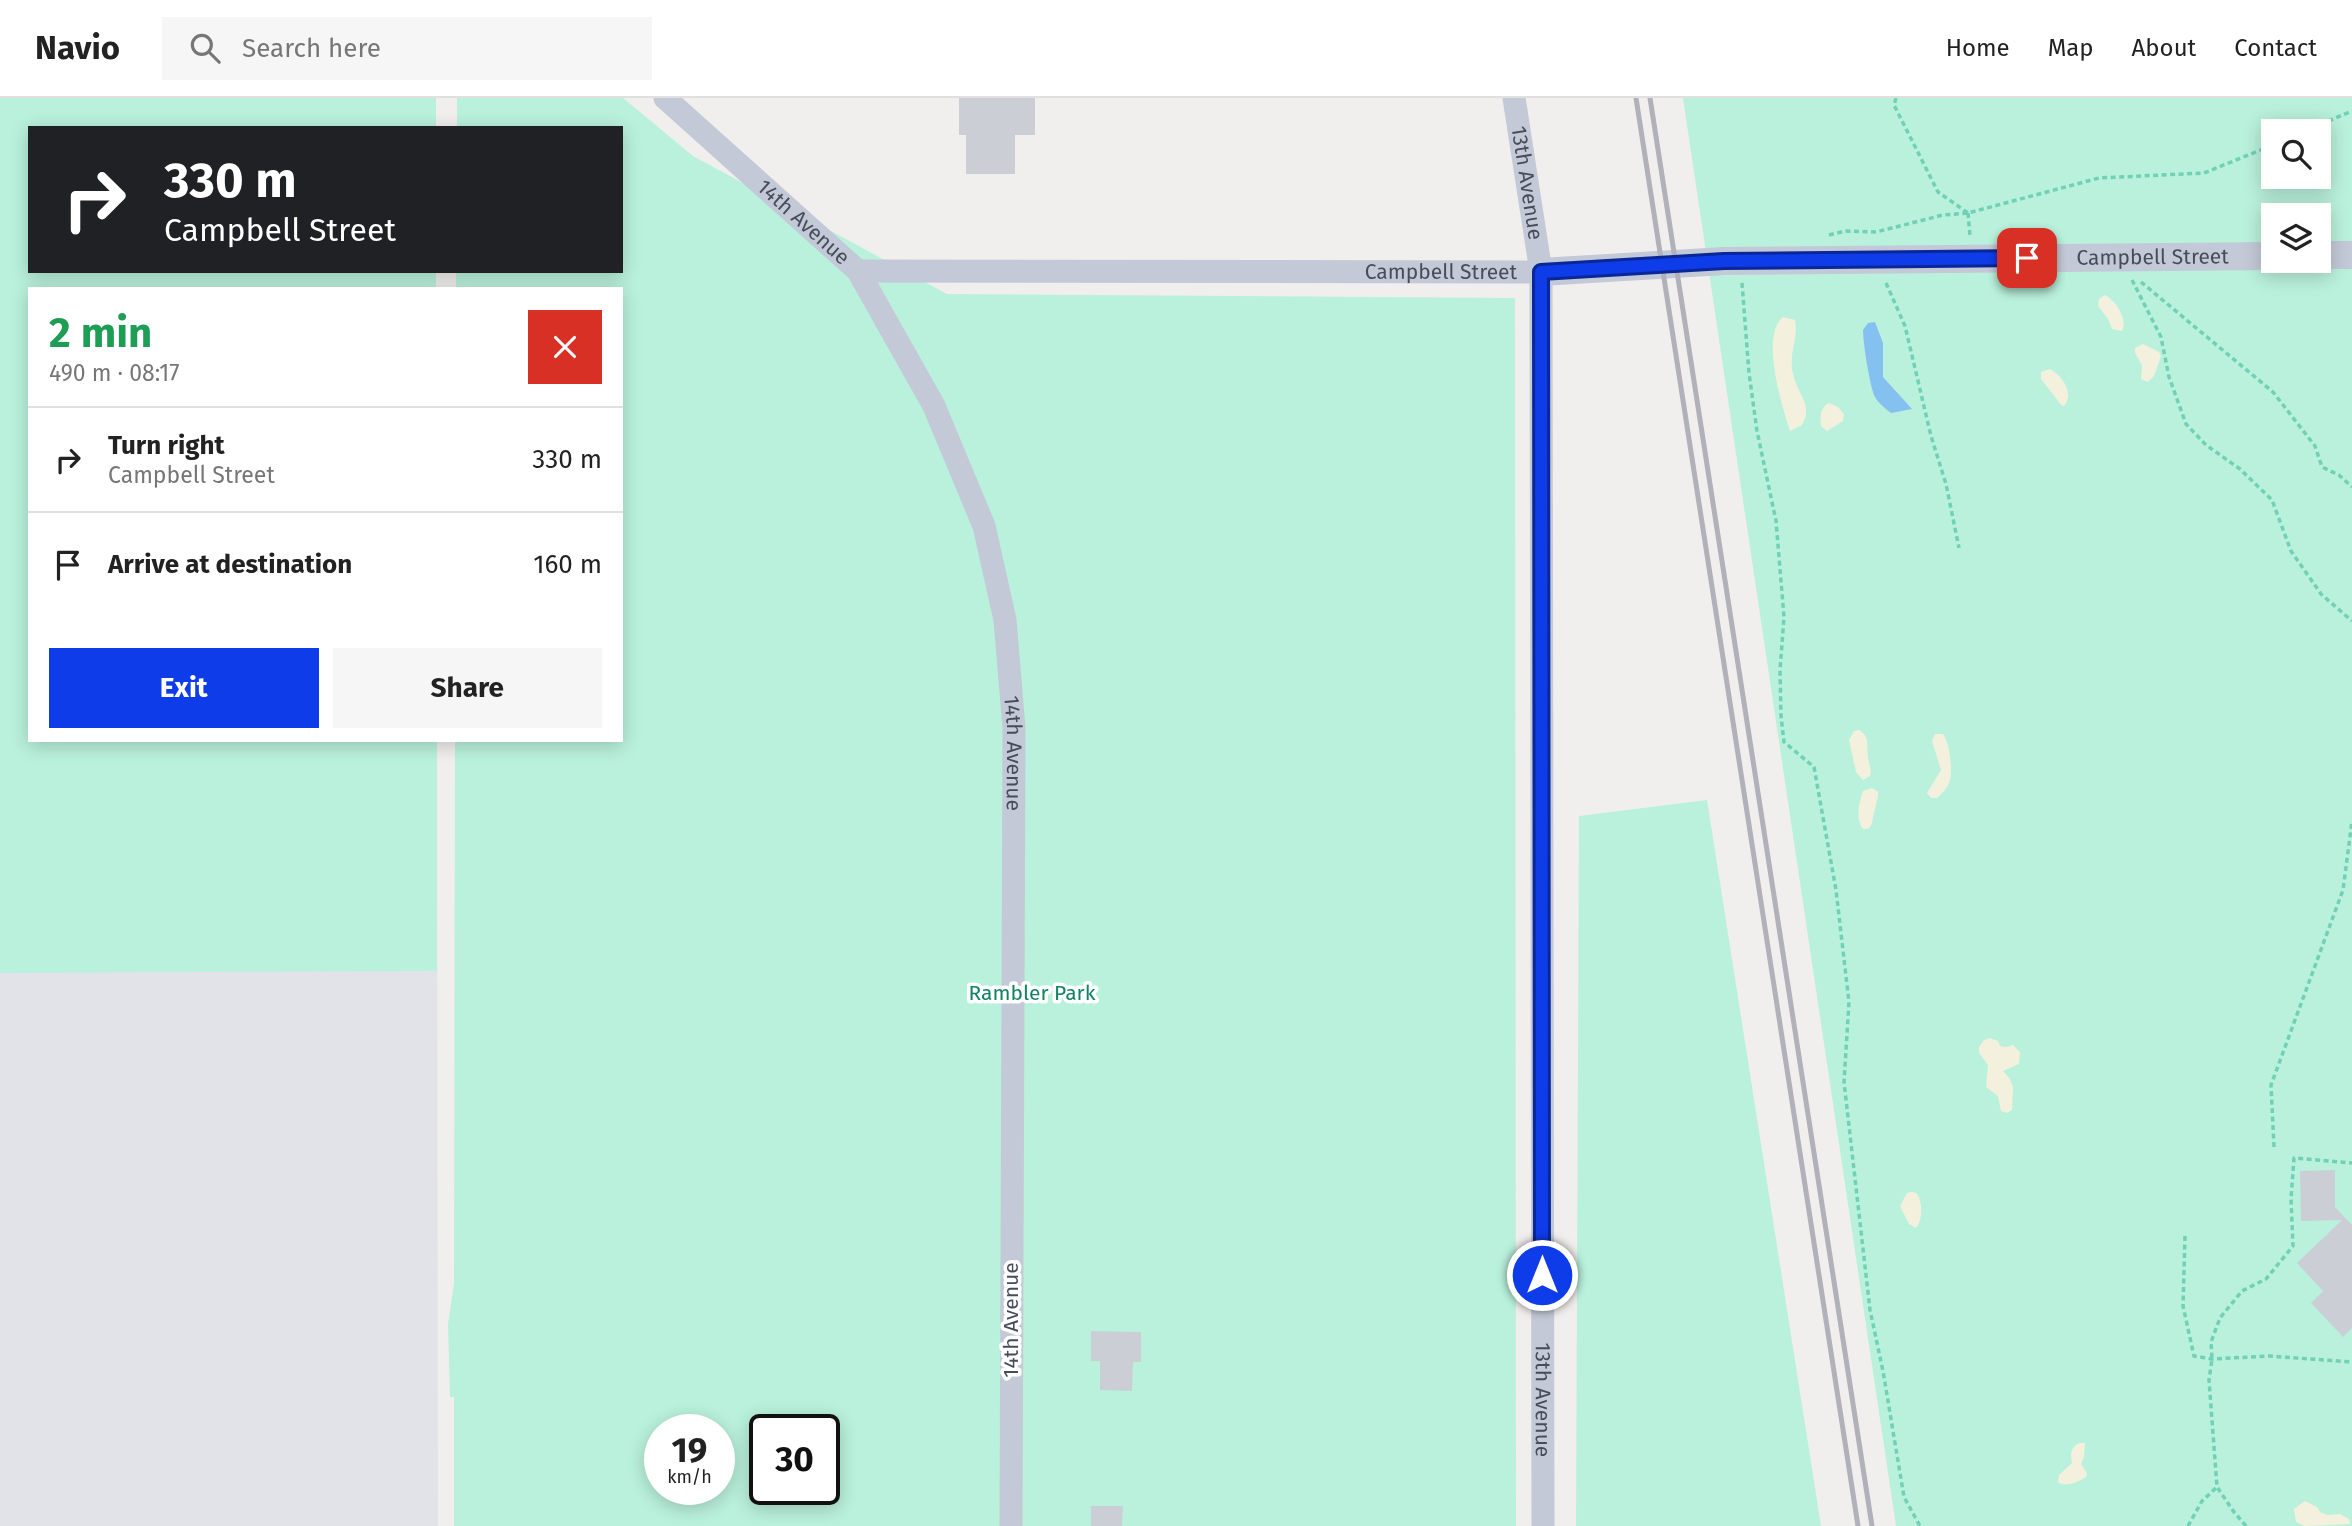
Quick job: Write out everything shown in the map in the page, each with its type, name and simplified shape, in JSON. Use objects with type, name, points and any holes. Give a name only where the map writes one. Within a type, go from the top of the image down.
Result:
[{"type":"street","name":"14th Avenue","points":[[665,98],[858,271],[934,406],[984,526],[1004,620],[1014,728],[1011,1526]]},
{"type":"street","name":"13th Avenue","points":[[1514,98],[1541,272],[1543,1526]]},
{"type":"street","points":[[2331,255],[2352,255]]},
{"type":"street","name":"Campbell Street","points":[[858,271],[1541,272],[1724,261],[2261,256]]},
{"type":"path","points":[[1896,98],[1894,105],[1938,192],[1968,213]]},
{"type":"path","points":[[2331,120],[2352,111]]},
{"type":"path","points":[[1826,236],[1845,231],[1876,232],[1943,215],[1968,213],[2099,178],[2204,173],[2261,150]]},
{"type":"path","points":[[1881,273],[1905,326],[1931,436],[1946,484],[1959,548]]},
{"type":"path","points":[[2352,487],[2339,475],[2322,467],[2315,446],[2273,392],[2134,278],[2161,337],[2169,377],[2186,424],[2206,445],[2239,469],[2272,500],[2291,551],[2321,594],[2352,621]]},
{"type":"path","points":[[1742,280],[1752,396],[1776,522],[1780,562],[1784,617],[1780,670],[1784,742],[1814,767],[1833,876],[1849,1002],[1844,1082],[1870,1310],[1904,1497],[1920,1526]]},
{"type":"path","points":[[2274,1147],[2271,1085],[2343,890],[2352,821]]},
{"type":"path","points":[[2246,1526],[2217,1487],[2209,1380],[2211,1342],[2220,1318],[2242,1292],[2266,1279],[2293,1247],[2291,1199],[2294,1158],[2352,1163]]},
{"type":"path","points":[[2185,1236],[2183,1306],[2194,1356],[2212,1359],[2269,1356],[2352,1362]]},
{"type":"path","points":[[2188,1526],[2202,1501],[2217,1487]]},
{"type":"shaded area","points":[[0,98],[436,98],[436,126],[28,126],[28,273],[436,273],[436,287],[28,287],[28,742],[437,742],[438,1526],[0,1526]]},
{"type":"green space","points":[[0,98],[436,98],[436,126],[28,126],[28,273],[436,273],[436,287],[28,287],[28,742],[437,742],[437,971],[0,973]]},
{"type":"green space","name":"Rambler Park","points":[[457,98],[623,98],[693,156],[947,294],[1515,298],[1516,1526],[454,1526],[454,1397],[450,1397],[448,1324],[454,1283],[455,742],[623,742],[623,287],[456,287],[456,273],[623,273],[623,126],[457,126]]},
{"type":"green space","points":[[1683,98],[2352,98],[2352,1526],[1896,1526]]},
{"type":"green space","points":[[1707,800],[1821,1526],[1576,1526],[1579,816]]},
{"type":"sand","points":[[2105,295],[2120,311],[2122,331],[2112,329],[2098,306],[2099,299]]},
{"type":"sand","points":[[1783,317],[1795,320],[1792,366],[1806,411],[1802,425],[1790,431],[1778,389],[1773,355],[1776,326]]},
{"type":"sand","points":[[2143,344],[2159,352],[2161,356],[2154,376],[2148,382],[2141,379],[2142,365],[2135,353],[2135,348]]},
{"type":"sand","points":[[2050,369],[2065,385],[2068,395],[2065,405],[2062,406],[2041,379],[2041,372]]},
{"type":"sand","points":[[1829,403],[1844,414],[1843,421],[1827,431],[1821,426],[1821,416],[1822,410]]},
{"type":"sand","points":[[1859,730],[1867,739],[1871,769],[1870,776],[1863,780],[1856,772],[1849,740],[1854,731]]},
{"type":"sand","points":[[1935,734],[1943,734],[1948,744],[1951,774],[1945,790],[1937,798],[1931,798],[1927,793],[1941,770],[1932,741]]},
{"type":"sand","points":[[1872,788],[1878,792],[1878,796],[1871,826],[1863,829],[1858,815],[1860,800],[1863,791]]},
{"type":"sand","points":[[1990,1038],[1998,1041],[2000,1046],[2013,1045],[2020,1052],[2019,1064],[2003,1071],[2013,1088],[2012,1110],[2007,1113],[2001,1111],[1998,1096],[1986,1087],[1988,1065],[1979,1053],[1979,1047],[1984,1040]]},
{"type":"sand","points":[[1907,1193],[1916,1193],[1921,1205],[1920,1220],[1916,1228],[1909,1224],[1900,1206]]},
{"type":"sand","points":[[2080,1443],[2085,1443],[2081,1464],[2087,1473],[2086,1477],[2072,1484],[2061,1484],[2058,1482],[2059,1475],[2072,1463],[2072,1451]]},
{"type":"sand","points":[[2305,1501],[2327,1515],[2340,1514],[2349,1519],[2350,1524],[2305,1526],[2296,1522],[2294,1509]]},
{"type":"water","points":[[1875,322],[1883,343],[1883,377],[1912,409],[1891,413],[1875,397],[1867,365],[1863,330],[1868,323]]},
{"type":"building","points":[[959,98],[1035,98],[1035,135],[1015,135],[1015,174],[966,174],[966,135],[959,135]]},
{"type":"building","points":[[2335,1170],[2335,1207],[2352,1225],[2352,1328],[2343,1337],[2311,1303],[2323,1291],[2297,1263],[2342,1220],[2301,1221],[2300,1171]]},
{"type":"building","points":[[1091,1331],[1141,1332],[1141,1362],[1133,1362],[1132,1391],[1100,1390],[1100,1361],[1091,1361]]},
{"type":"building","points":[[1091,1506],[1123,1506],[1122,1526],[1091,1526]]},
{"type":"railway","points":[[1636,98],[1858,1526]]},
{"type":"railway","points":[[1650,98],[1872,1526]]},
{"type":"route","points":[[1542,1275],[1541,272],[1724,261],[2027,258]]}]
